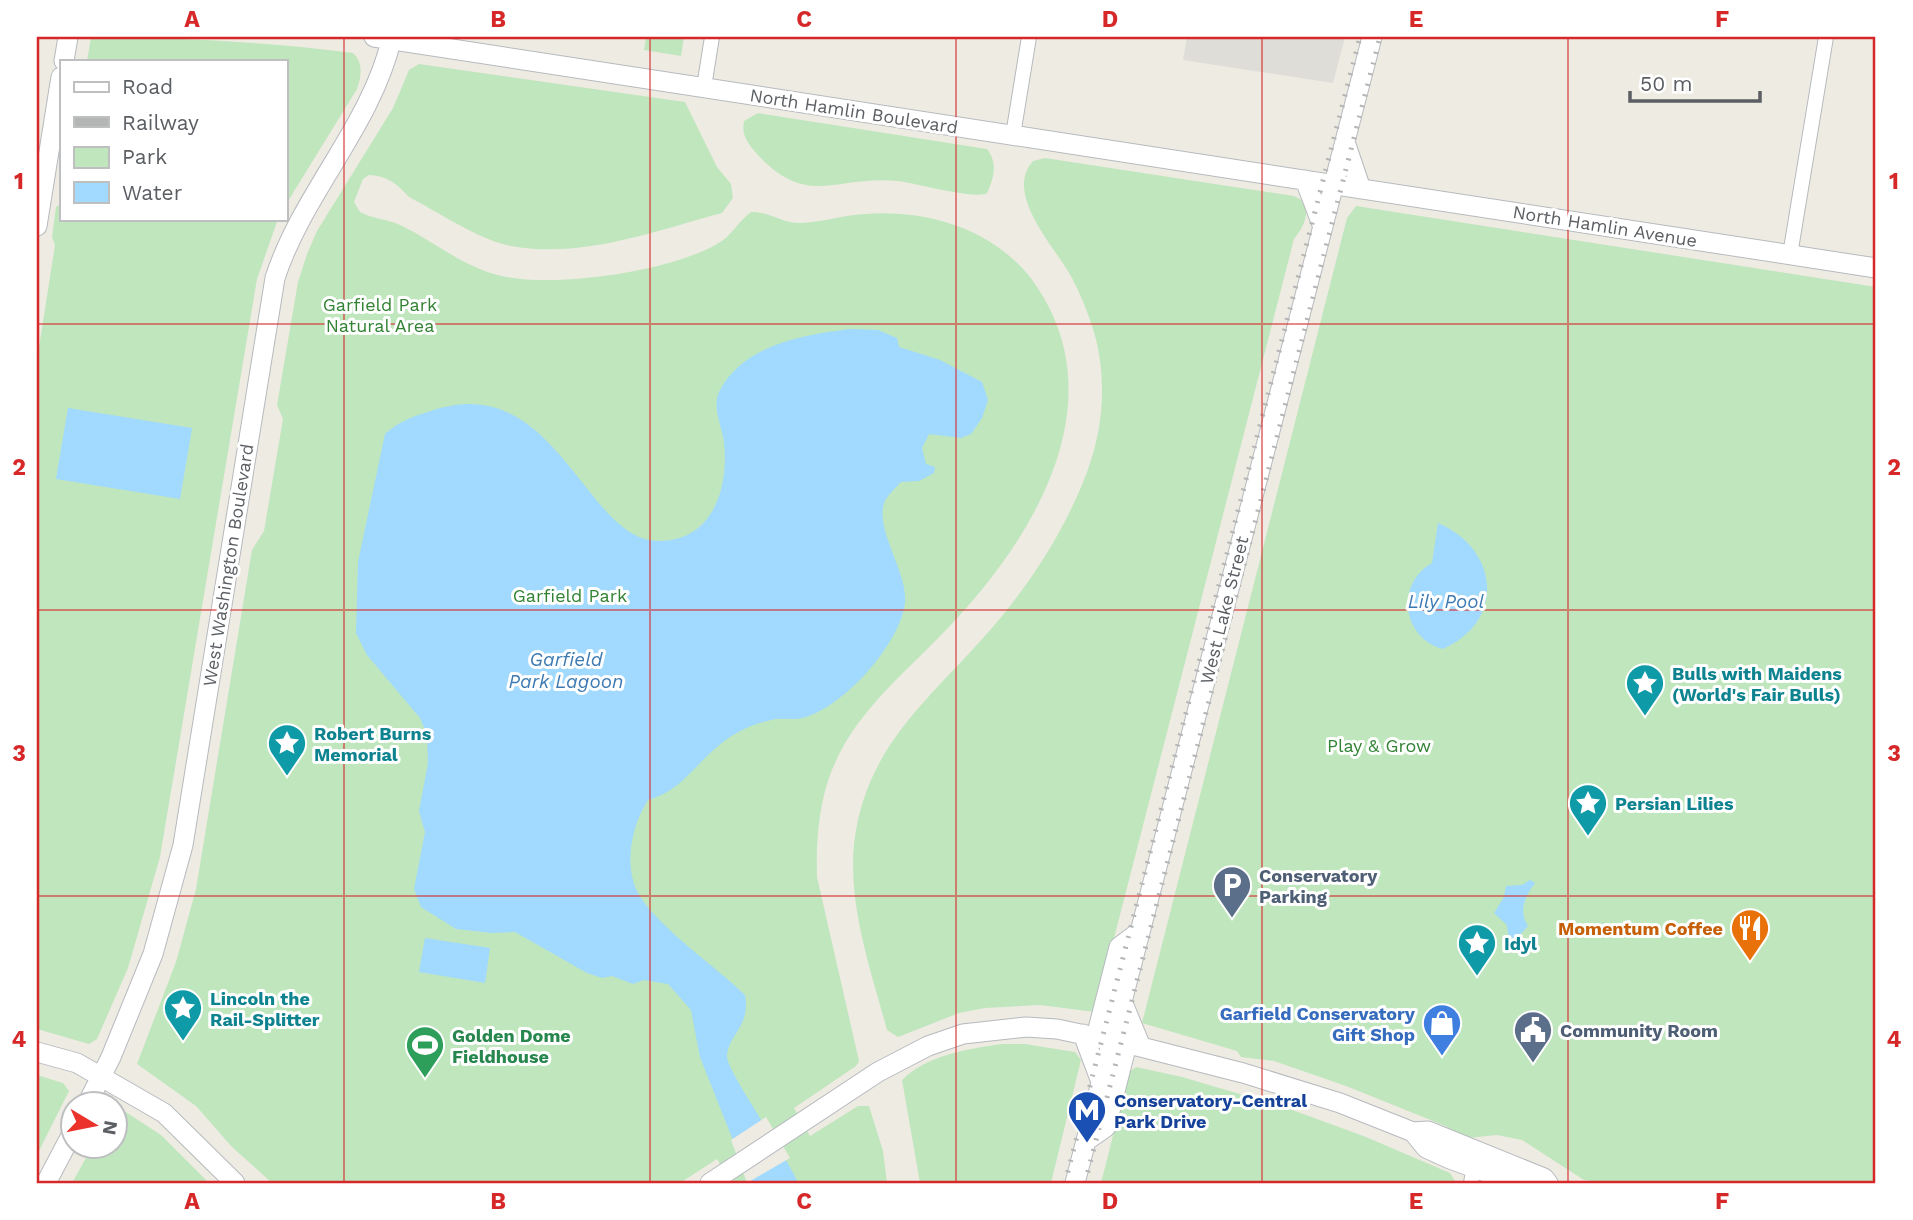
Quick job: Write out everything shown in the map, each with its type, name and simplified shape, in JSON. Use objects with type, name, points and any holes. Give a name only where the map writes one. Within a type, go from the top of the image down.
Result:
[{"type":"street","points":[[64,60],[68,37]]},
{"type":"street","points":[[704,88],[712,37]]},
{"type":"street","points":[[1013,135],[1029,37]]},
{"type":"street","name":"West Lake Street","points":[[1078,1180],[1101,1082],[1323,227],[1347,187],[1345,142],[1372,37]]},
{"type":"street","points":[[1790,255],[1826,37]]},
{"type":"street","name":"North Hamlin Boulevard","points":[[386,38],[1347,187]]},
{"type":"street","name":"West Washington Boulevard","points":[[95,1090],[153,954],[183,845],[275,278],[292,232],[374,94],[386,38]]},
{"type":"street","points":[[37,226],[60,83]]},
{"type":"street","points":[[1300,313],[1318,297],[1347,187],[1345,142]]},
{"type":"street","points":[[1305,180],[1323,227]]},
{"type":"street","name":"North Hamlin Avenue","points":[[1347,187],[1876,268]]},
{"type":"street","points":[[1086,1141],[1106,1126],[1119,947],[1140,931]]},
{"type":"street","points":[[1101,1082],[1122,1001]]},
{"type":"street","points":[[718,1178],[878,1072],[928,1045],[963,1034],[1026,1027],[1112,1040],[1243,1073],[1340,1103],[1413,1132],[1426,1148],[1516,1183]]},
{"type":"street","points":[[37,1052],[77,1063],[164,1113],[235,1183]]},
{"type":"street","points":[[46,1183],[60,1156]]},
{"type":"street","points":[[1474,1168],[1544,1178],[1548,1183]]},
{"type":"shaded area","points":[[1187,37],[1345,37],[1333,83],[1183,60]]},
{"type":"green space","points":[[91,37],[222,41],[353,53],[359,61],[360,75],[357,89],[287,203],[287,60],[87,60]]},
{"type":"green space","points":[[646,37],[684,37],[681,56],[644,50]]},
{"type":"green space","name":"Garfield Park","points":[[419,64],[685,102],[717,167],[731,184],[733,198],[722,213],[618,241],[564,249],[537,249],[511,246],[486,238],[409,197],[387,179],[369,175],[363,179],[354,202],[360,212],[400,225],[481,270],[517,278],[545,280],[608,276],[640,270],[670,263],[717,244],[751,212],[797,223],[865,214],[914,215],[962,228],[1004,251],[1037,287],[1059,332],[1068,378],[1066,424],[1053,469],[1033,513],[1008,555],[978,595],[884,692],[857,725],[835,763],[825,790],[818,834],[817,877],[859,1061],[856,1066],[794,1108],[810,1136],[858,1106],[869,1106],[883,1151],[887,1183],[731,1183],[717,1159],[680,1183],[272,1183],[232,1147],[196,1106],[137,1064],[176,962],[196,889],[252,550],[264,531],[283,419],[277,405],[298,282],[317,231],[393,108],[409,70]]},
{"type":"green space","points":[[758,113],[987,149],[994,165],[992,182],[987,193],[981,195],[898,181],[876,180],[823,186],[792,181],[775,171],[746,139],[744,121]]},
{"type":"green space","points":[[1045,158],[1294,196],[1305,202],[1306,217],[1294,239],[1095,1012],[1040,1005],[985,1008],[959,1013],[898,1037],[887,1030],[858,915],[853,868],[860,811],[884,754],[901,730],[1000,619],[1043,559],[1078,495],[1097,438],[1102,385],[1092,325],[1072,278],[1035,221],[1024,189],[1025,174],[1033,161]]},
{"type":"green space","points":[[60,205],[60,220],[278,220],[257,279],[160,857],[128,968],[97,1039],[89,1044],[37,1029],[37,360],[55,245],[52,237],[56,207]]},
{"type":"green space","name":"Play & Grow","points":[[1356,206],[1876,287],[1876,1183],[1605,1183],[1584,1180],[1522,1140],[1497,1135],[1468,1138],[1443,1125],[1346,1086],[1274,1061],[1241,1057],[1237,1051],[1142,1023],[1347,218]]},
{"type":"green space","points":[[1001,1044],[1025,1044],[1075,1052],[1081,1060],[1051,1183],[920,1183],[902,1080],[912,1071],[936,1059]]},
{"type":"green space","points":[[1136,1067],[1182,1077],[1287,1108],[1366,1137],[1450,1173],[1456,1183],[1101,1183],[1129,1072]]},
{"type":"green space","points":[[37,1075],[63,1083],[68,1090],[60,1090],[60,1109],[37,1155]]},
{"type":"green space","points":[[130,1115],[161,1135],[209,1183],[72,1183],[85,1160],[130,1160]]},
{"type":"water","name":"Garfield Park Lagoon","points":[[850,329],[878,330],[897,338],[899,347],[940,360],[982,382],[988,400],[982,418],[971,434],[961,438],[929,434],[922,448],[926,464],[935,467],[934,473],[919,481],[901,482],[886,499],[883,522],[904,590],[905,602],[901,618],[882,654],[836,701],[803,718],[769,720],[738,732],[716,747],[681,782],[648,800],[637,822],[631,848],[630,862],[635,887],[650,910],[745,995],[745,1015],[728,1049],[729,1065],[798,1183],[750,1183],[700,1057],[691,1010],[668,984],[644,980],[633,984],[612,976],[602,978],[587,973],[515,932],[492,933],[456,929],[421,907],[414,889],[425,832],[419,811],[428,763],[427,735],[420,718],[367,655],[356,633],[358,562],[385,434],[403,422],[430,411],[478,404],[512,415],[541,435],[610,516],[633,534],[659,541],[678,539],[693,532],[705,522],[720,494],[725,459],[717,403],[720,390],[731,374],[744,362],[777,344]]},
{"type":"water","points":[[68,408],[192,428],[180,499],[56,479]]},
{"type":"water","name":"Lily Pool","points":[[1438,523],[1458,535],[1473,550],[1483,567],[1487,585],[1485,604],[1477,621],[1463,637],[1443,649],[1429,643],[1419,634],[1408,610],[1412,584],[1420,572],[1432,563]]},
{"type":"water","points":[[1530,880],[1535,883],[1528,893],[1523,909],[1528,926],[1515,940],[1508,934],[1507,925],[1494,913],[1504,897],[1506,886],[1522,885]]},
{"type":"water","points":[[425,938],[490,948],[485,983],[419,972]]},
{"type":"pier","points":[[766,1117],[790,1158],[747,1183],[731,1140]]},
{"type":"railway","points":[[1065,1183],[1360,37]]},
{"type":"railway","points":[[1085,1183],[1380,37]]},
{"type":"place","name":"Bulls with Maidens (World's Fair Bulls)","points":[[1645,717]]},
{"type":"place","name":"Robert Burns Memorial","points":[[287,777]]},
{"type":"place","name":"Persian Lilies","points":[[1588,837]]},
{"type":"place","name":"Conservatory Parking","points":[[1232,919]]},
{"type":"place","name":"Momentum Coffee","points":[[1750,962]]},
{"type":"place","name":"Idyl","points":[[1477,977]]},
{"type":"place","name":"Lincoln the Rail-Splitter","points":[[183,1042]]},
{"type":"place","name":"Garfield Conservatory Gift Shop","points":[[1442,1057]]},
{"type":"place","name":"Community Room","points":[[1533,1064]]},
{"type":"place","name":"Golden Dome Fieldhouse","points":[[425,1079]]},
{"type":"place","name":"Conservatory-Central Park Drive","points":[[1087,1144]]},
{"type":"park label","name":"Garfield Park Natural Area","points":[[380,314]]}]
